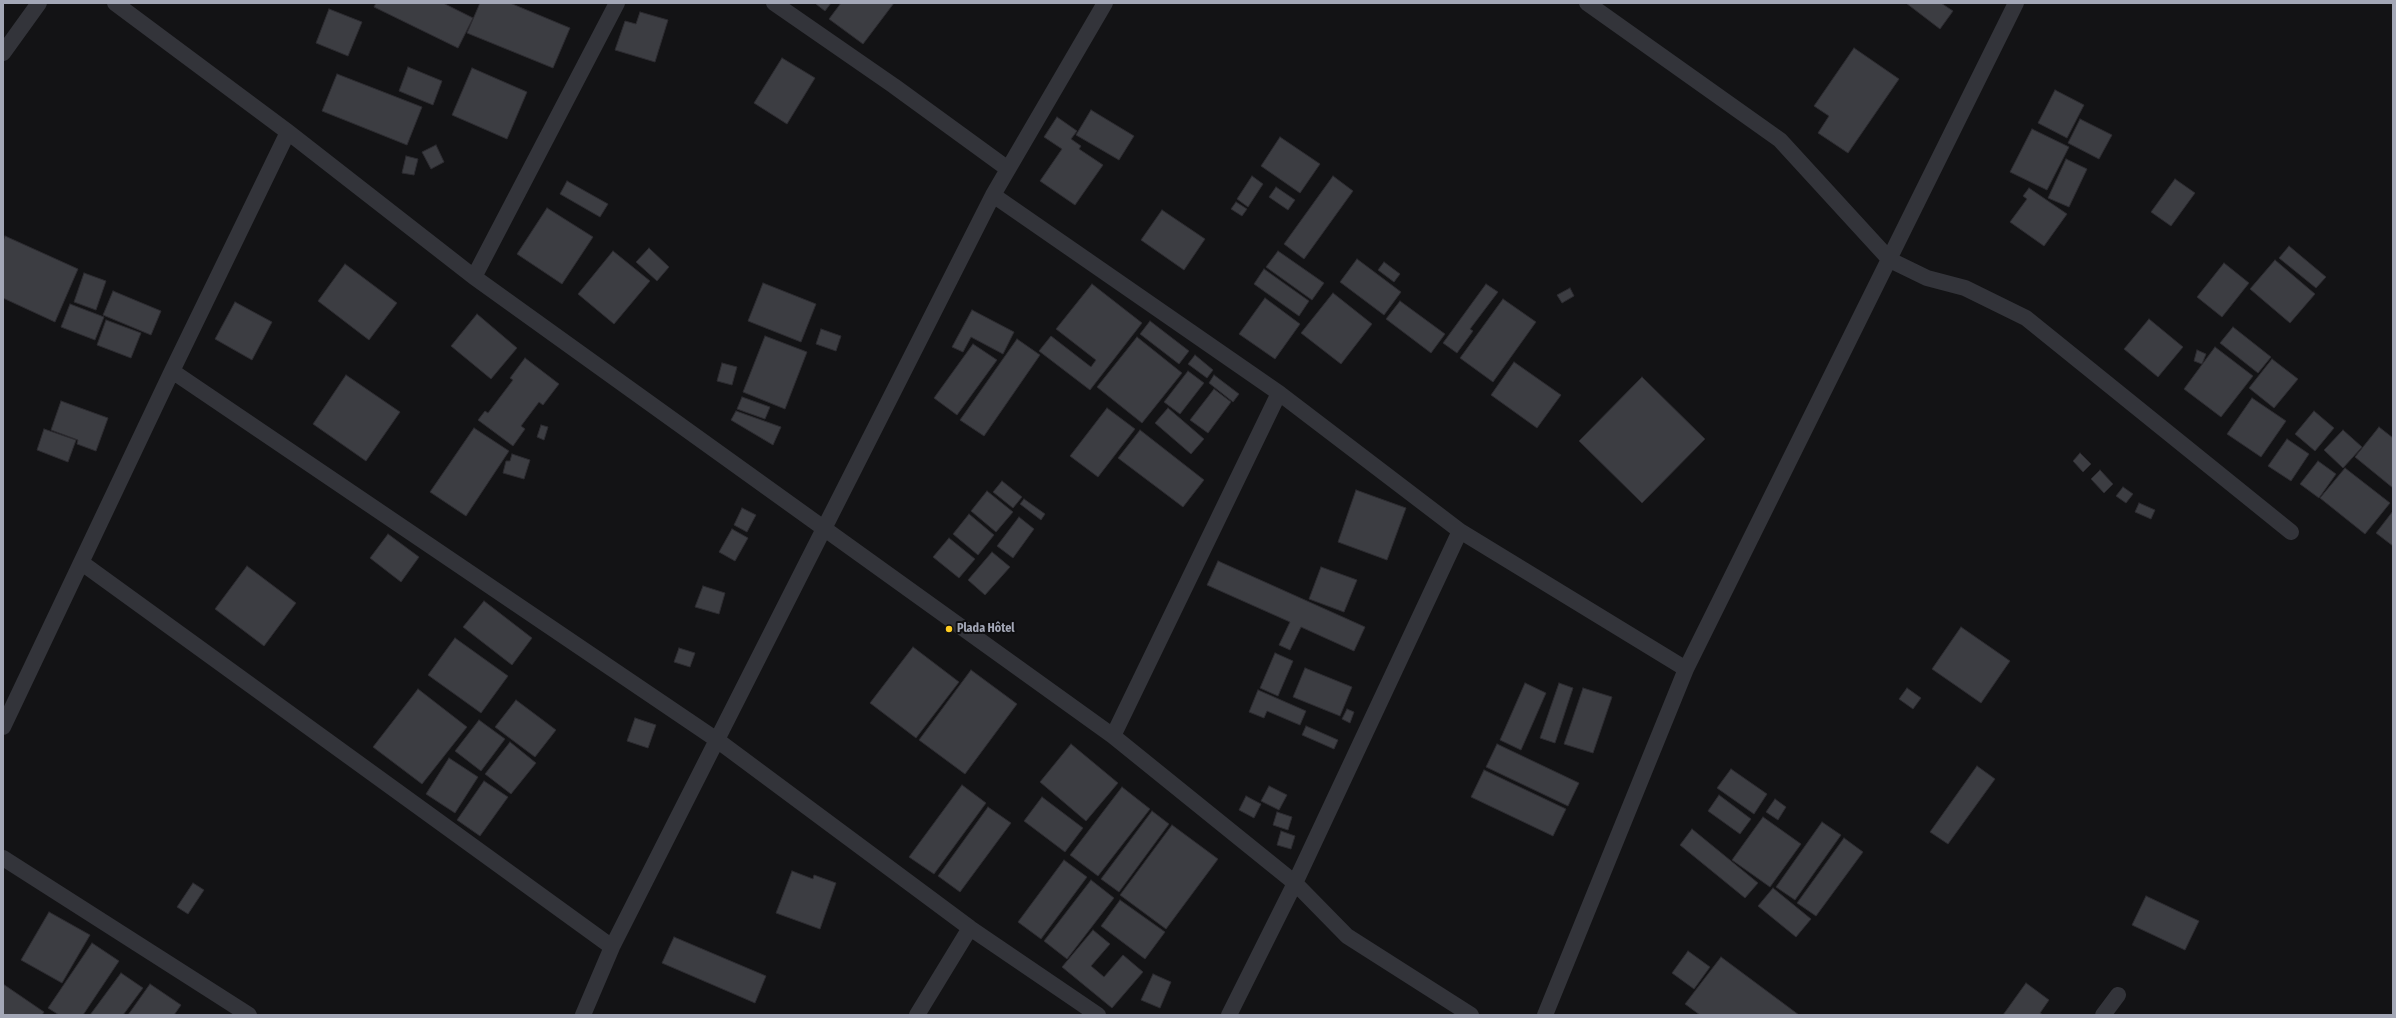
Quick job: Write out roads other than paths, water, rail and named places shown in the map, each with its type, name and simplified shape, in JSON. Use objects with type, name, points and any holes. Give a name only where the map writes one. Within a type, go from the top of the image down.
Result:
[{"type":"street","points":[[3,53],[39,3]]},
{"type":"street","points":[[115,3],[288,132],[474,277],[1113,736],[1295,883],[1347,936],[1471,1015]]},
{"type":"street","points":[[474,277],[617,3]]},
{"type":"street","points":[[774,3],[894,86],[1008,169]]},
{"type":"street","points":[[583,1015],[612,947],[993,195],[1105,3]]},
{"type":"street","points":[[1586,3],[1780,140],[1890,260],[1927,278],[1966,288],[2026,318],[2291,532]]},
{"type":"street","points":[[1545,1015],[1686,669],[1890,260],[2013,4]]},
{"type":"street","points":[[3,727],[172,371],[288,132]]},
{"type":"street","points":[[993,195],[1279,393],[1460,531],[1686,669]]},
{"type":"street","points":[[172,371],[717,740],[970,928],[1098,1015]]},
{"type":"street","points":[[1113,736],[1279,393]]},
{"type":"street","points":[[1229,1015],[1295,883],[1460,531]]},
{"type":"street","points":[[82,563],[612,947]]},
{"type":"street","points":[[3,858],[249,1015]]},
{"type":"street","points":[[917,1015],[970,928]]},
{"type":"street","points":[[2103,1015],[2118,995]]},
{"type":"place","name":"Plada Hôtel","points":[[949,629]]}]
